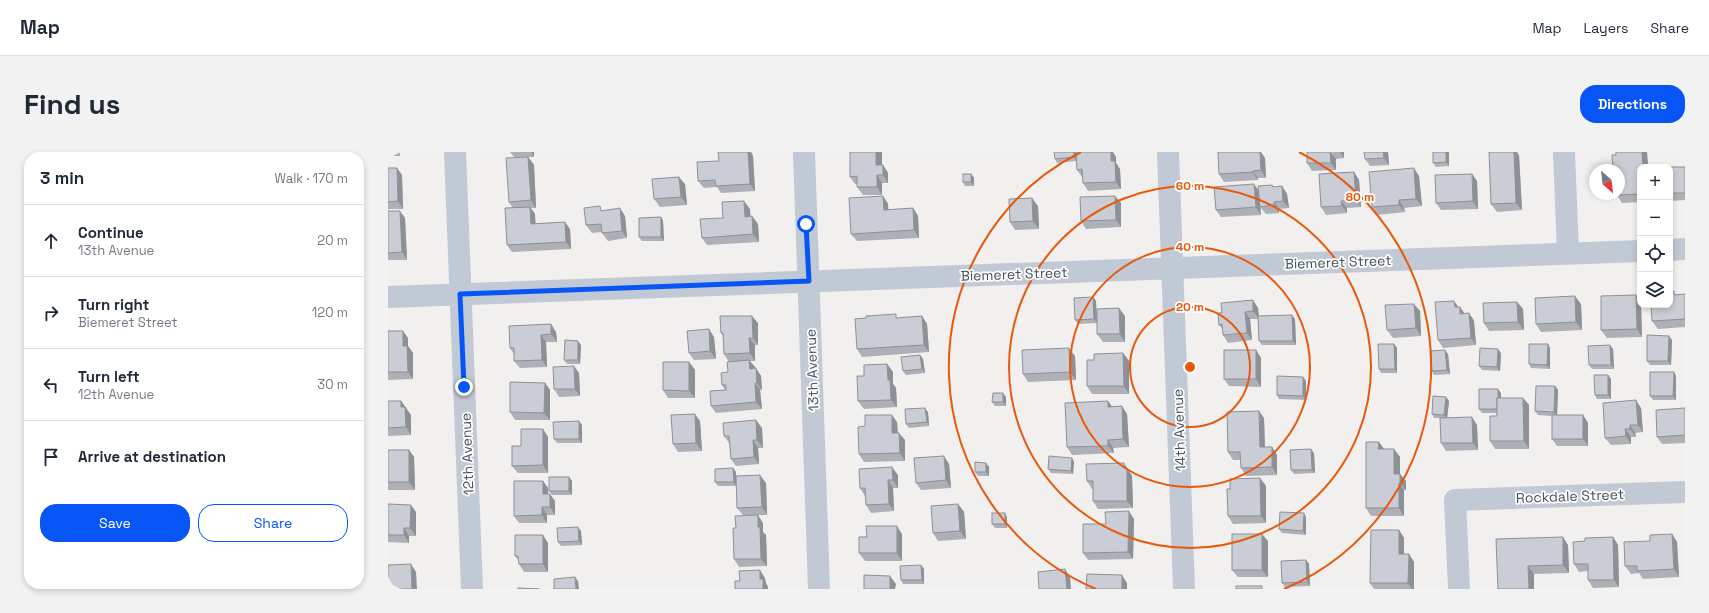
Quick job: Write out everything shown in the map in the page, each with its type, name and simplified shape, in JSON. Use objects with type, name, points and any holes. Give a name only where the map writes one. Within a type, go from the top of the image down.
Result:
[{"type":"street","name":"12th Avenue","points":[[455,152],[472,589]]},
{"type":"street","name":"13th Avenue","points":[[804,152],[819,589]]},
{"type":"street","name":"14th Avenue","points":[[1168,152],[1184,589]]},
{"type":"street","points":[[1564,152],[1568,253]]},
{"type":"street","points":[[1673,250],[1685,249]]},
{"type":"street","name":"Biemeret Street","points":[[388,297],[1637,251]]},
{"type":"street","name":"Rockdale Street","points":[[1459,589],[1455,500],[1685,492]]},
{"type":"building","points":[[718,152],[748,152],[750,184],[716,186],[715,180],[698,181],[697,162],[719,161]]},
{"type":"building","points":[[850,152],[876,152],[876,165],[883,165],[883,175],[877,175],[877,187],[857,187],[857,176],[850,177]]},
{"type":"building","points":[[1054,152],[1074,152],[1074,157],[1055,159]]},
{"type":"building","points":[[1076,152],[1111,152],[1111,161],[1115,161],[1116,182],[1083,183],[1082,169],[1077,170]]},
{"type":"building","points":[[1218,152],[1260,152],[1261,170],[1253,172],[1219,174]]},
{"type":"building","points":[[1307,152],[1330,152],[1331,163],[1307,163]]},
{"type":"building","points":[[1364,152],[1383,152],[1384,158],[1365,159]]},
{"type":"building","points":[[1433,152],[1446,152],[1446,162],[1433,163]]},
{"type":"building","points":[[1489,152],[1514,152],[1516,203],[1491,204]]},
{"type":"building","points":[[1616,152],[1642,152],[1643,164],[1637,164],[1637,194],[1625,195],[1625,164],[1613,164],[1612,155],[1616,155]]},
{"type":"building","points":[[528,157],[531,200],[509,202],[506,158]]},
{"type":"building","points":[[1673,167],[1685,167],[1685,193],[1673,193]]},
{"type":"building","points":[[388,168],[397,168],[398,201],[388,202]]},
{"type":"building","points":[[1414,168],[1416,199],[1399,200],[1399,205],[1372,207],[1369,172]]},
{"type":"building","points":[[1354,172],[1356,200],[1341,201],[1342,206],[1321,207],[1319,174]]},
{"type":"building","points":[[963,174],[971,174],[971,182],[963,182]]},
{"type":"building","points":[[1472,174],[1473,201],[1436,203],[1435,175]]},
{"type":"building","points":[[679,177],[681,197],[654,199],[652,179]]},
{"type":"building","points":[[1254,184],[1256,207],[1216,210],[1214,187]]},
{"type":"building","points":[[1272,185],[1273,187],[1282,186],[1283,201],[1274,202],[1274,205],[1260,207],[1258,186]]},
{"type":"building","points":[[883,196],[884,210],[913,208],[914,230],[851,234],[849,198]]},
{"type":"building","points":[[1115,196],[1116,220],[1081,221],[1080,197]]},
{"type":"building","points":[[1032,198],[1033,221],[1010,222],[1009,199]]},
{"type":"building","points":[[744,201],[745,217],[752,216],[753,234],[702,238],[700,219],[723,218],[722,202]]},
{"type":"building","points":[[600,206],[601,211],[620,208],[622,231],[602,233],[601,224],[586,225],[584,208]]},
{"type":"building","points":[[530,207],[531,224],[565,222],[566,242],[507,245],[505,208]]},
{"type":"building","points":[[388,211],[400,211],[402,252],[388,253]]},
{"type":"building","points":[[661,217],[661,237],[639,237],[639,218]]},
{"type":"building","points":[[1673,291],[1674,295],[1685,294],[1685,319],[1652,321],[1651,308],[1673,308]]},
{"type":"building","points":[[1636,295],[1637,329],[1601,330],[1601,296]]},
{"type":"building","points":[[1575,296],[1576,322],[1536,324],[1535,298]]},
{"type":"building","points":[[1093,297],[1094,319],[1075,320],[1074,298]]},
{"type":"building","points":[[1253,300],[1253,311],[1245,312],[1247,333],[1223,335],[1222,324],[1219,325],[1218,313],[1222,313],[1221,303]]},
{"type":"building","points":[[1454,301],[1455,307],[1460,307],[1460,314],[1469,313],[1471,338],[1438,340],[1435,302]]},
{"type":"building","points":[[1517,302],[1518,322],[1484,323],[1483,303]]},
{"type":"building","points":[[1414,304],[1416,328],[1387,330],[1385,305]]},
{"type":"building","points":[[1119,308],[1120,334],[1097,334],[1097,309]]},
{"type":"building","points":[[896,314],[896,318],[922,316],[924,345],[857,349],[855,319],[866,318],[866,316]]},
{"type":"building","points":[[1292,315],[1293,341],[1259,341],[1258,316]]},
{"type":"building","points":[[720,316],[752,316],[753,338],[749,338],[750,353],[724,354],[723,333],[721,333]]},
{"type":"building","points":[[551,324],[551,334],[541,335],[542,360],[514,361],[514,348],[510,348],[509,326]]},
{"type":"building","points":[[709,329],[710,351],[689,353],[687,331]]},
{"type":"building","points":[[388,331],[403,331],[403,346],[407,346],[408,372],[388,372]]},
{"type":"building","points":[[1647,335],[1669,336],[1668,361],[1647,361]]},
{"type":"building","points":[[565,340],[578,341],[578,360],[564,360]]},
{"type":"building","points":[[1378,344],[1394,344],[1395,369],[1379,369]]},
{"type":"building","points":[[1529,344],[1548,344],[1547,365],[1529,364]]},
{"type":"building","points":[[1610,345],[1611,365],[1589,365],[1588,346]]},
{"type":"building","points":[[1069,348],[1070,372],[1023,374],[1022,350]]},
{"type":"building","points":[[1480,348],[1498,349],[1497,367],[1479,366]]},
{"type":"building","points":[[1224,350],[1256,350],[1256,379],[1224,379]]},
{"type":"building","points":[[1445,350],[1447,370],[1432,371],[1430,351]]},
{"type":"building","points":[[1123,353],[1124,386],[1087,386],[1087,360],[1094,360],[1094,354]]},
{"type":"building","points":[[920,355],[922,369],[903,371],[901,357]]},
{"type":"building","points":[[749,360],[750,369],[756,368],[756,402],[711,406],[710,391],[726,390],[726,385],[722,385],[721,373],[728,372],[727,362]]},
{"type":"building","points":[[663,362],[689,362],[689,391],[663,390]]},
{"type":"building","points":[[887,364],[888,380],[890,380],[891,400],[858,401],[857,376],[864,376],[864,365]]},
{"type":"building","points":[[574,366],[575,389],[554,389],[553,367]]},
{"type":"building","points":[[1650,372],[1674,372],[1673,396],[1650,396]]},
{"type":"building","points":[[1594,375],[1608,375],[1608,395],[1595,395]]},
{"type":"building","points":[[1277,376],[1303,377],[1303,396],[1277,395]]},
{"type":"building","points":[[510,382],[545,383],[544,413],[510,412]]},
{"type":"building","points":[[1536,386],[1555,386],[1554,412],[1535,411]]},
{"type":"building","points":[[1479,389],[1498,389],[1497,409],[1479,409]]},
{"type":"building","points":[[993,393],[1003,393],[1003,402],[992,402]]},
{"type":"building","points":[[1433,396],[1446,397],[1444,415],[1432,414]]},
{"type":"building","points":[[1497,398],[1523,398],[1524,441],[1490,441],[1490,416],[1497,416]]},
{"type":"building","points":[[1636,400],[1638,425],[1630,425],[1630,429],[1625,429],[1626,436],[1605,438],[1603,403]]},
{"type":"building","points":[[388,401],[401,401],[401,407],[405,407],[406,427],[388,428]]},
{"type":"building","points":[[1108,401],[1108,407],[1122,406],[1123,439],[1108,440],[1108,446],[1067,447],[1065,403]]},
{"type":"building","points":[[925,408],[927,422],[906,424],[905,409]]},
{"type":"building","points":[[1685,408],[1685,435],[1657,437],[1656,410]]},
{"type":"building","points":[[1259,411],[1260,447],[1272,447],[1272,467],[1241,468],[1240,452],[1228,452],[1227,412]]},
{"type":"building","points":[[695,414],[696,443],[673,444],[671,415]]},
{"type":"building","points":[[865,415],[892,415],[892,433],[899,433],[900,453],[859,454],[858,427],[865,426]]},
{"type":"building","points":[[1552,415],[1583,415],[1583,439],[1552,439]]},
{"type":"building","points":[[1472,417],[1473,443],[1441,443],[1440,418]]},
{"type":"building","points":[[756,420],[757,440],[753,440],[754,457],[731,459],[729,436],[724,436],[723,423]]},
{"type":"building","points":[[579,421],[579,439],[554,439],[553,422]]},
{"type":"building","points":[[521,429],[543,429],[543,465],[512,466],[512,446],[521,446]]},
{"type":"building","points":[[1366,442],[1379,442],[1378,449],[1394,449],[1394,474],[1400,474],[1399,508],[1366,508]]},
{"type":"building","points":[[1311,449],[1312,470],[1291,470],[1290,450]]},
{"type":"building","points":[[388,450],[409,450],[409,482],[388,482]]},
{"type":"building","points":[[944,456],[946,480],[916,483],[914,458]]},
{"type":"building","points":[[1049,456],[1072,458],[1071,471],[1048,469]]},
{"type":"building","points":[[975,462],[986,463],[986,472],[975,472]]},
{"type":"building","points":[[1124,463],[1124,468],[1127,468],[1127,501],[1093,501],[1093,481],[1087,481],[1086,464]]},
{"type":"building","points":[[892,467],[893,480],[888,480],[889,504],[866,505],[865,488],[860,488],[859,469]]},
{"type":"building","points":[[733,468],[734,482],[715,482],[715,469]]},
{"type":"building","points":[[760,475],[762,507],[737,508],[736,476]]},
{"type":"building","points":[[549,477],[569,477],[569,491],[549,491]]},
{"type":"building","points":[[1260,478],[1261,516],[1228,516],[1227,489],[1230,489],[1230,479]]},
{"type":"building","points":[[514,481],[543,481],[543,494],[550,494],[550,507],[542,507],[542,515],[514,516]]},
{"type":"building","points":[[388,504],[411,505],[410,528],[404,528],[404,535],[388,535]]},
{"type":"building","points":[[958,504],[960,531],[933,533],[931,506]]},
{"type":"building","points":[[1129,511],[1128,552],[1083,553],[1083,524],[1106,524],[1105,512]]},
{"type":"building","points":[[1280,512],[1304,513],[1303,531],[1279,529]]},
{"type":"building","points":[[992,513],[1005,513],[1005,524],[992,524]]},
{"type":"building","points":[[758,515],[761,559],[734,559],[733,528],[736,528],[735,516]]},
{"type":"building","points":[[866,526],[897,526],[897,553],[859,553],[859,537],[867,537]]},
{"type":"building","points":[[578,527],[579,541],[558,542],[557,528]]},
{"type":"building","points":[[1371,530],[1399,530],[1399,554],[1409,554],[1408,583],[1370,583]]},
{"type":"building","points":[[1232,534],[1262,534],[1262,570],[1232,570]]},
{"type":"building","points":[[1672,534],[1674,569],[1637,571],[1637,566],[1625,566],[1624,542],[1650,541],[1650,535]]},
{"type":"building","points":[[515,535],[543,535],[543,564],[519,564],[518,556],[515,556]]},
{"type":"building","points":[[1563,537],[1563,565],[1528,566],[1529,589],[1498,589],[1496,539]]},
{"type":"building","points":[[1613,537],[1614,580],[1588,580],[1588,564],[1574,564],[1573,542],[1585,541],[1585,538]]},
{"type":"building","points":[[1306,560],[1307,582],[1282,583],[1281,561]]},
{"type":"building","points":[[411,564],[412,589],[388,589],[388,565]]},
{"type":"building","points":[[921,565],[922,580],[901,580],[900,566]]},
{"type":"building","points":[[1065,569],[1067,589],[1039,589],[1038,572]]},
{"type":"building","points":[[760,570],[760,579],[763,579],[763,589],[735,589],[735,581],[740,581],[739,571]]},
{"type":"building","points":[[1087,574],[1122,575],[1122,589],[1086,589]]},
{"type":"building","points":[[864,575],[890,576],[890,589],[864,589]]},
{"type":"building","points":[[575,577],[576,589],[554,589],[554,579]]},
{"type":"building","points":[[1236,586],[1262,586],[1262,589],[1236,589]]},
{"type":"building","points":[[518,588],[539,589],[518,589]]},
{"type":"route","points":[[464,387],[460,294],[809,281],[806,224]]}]
